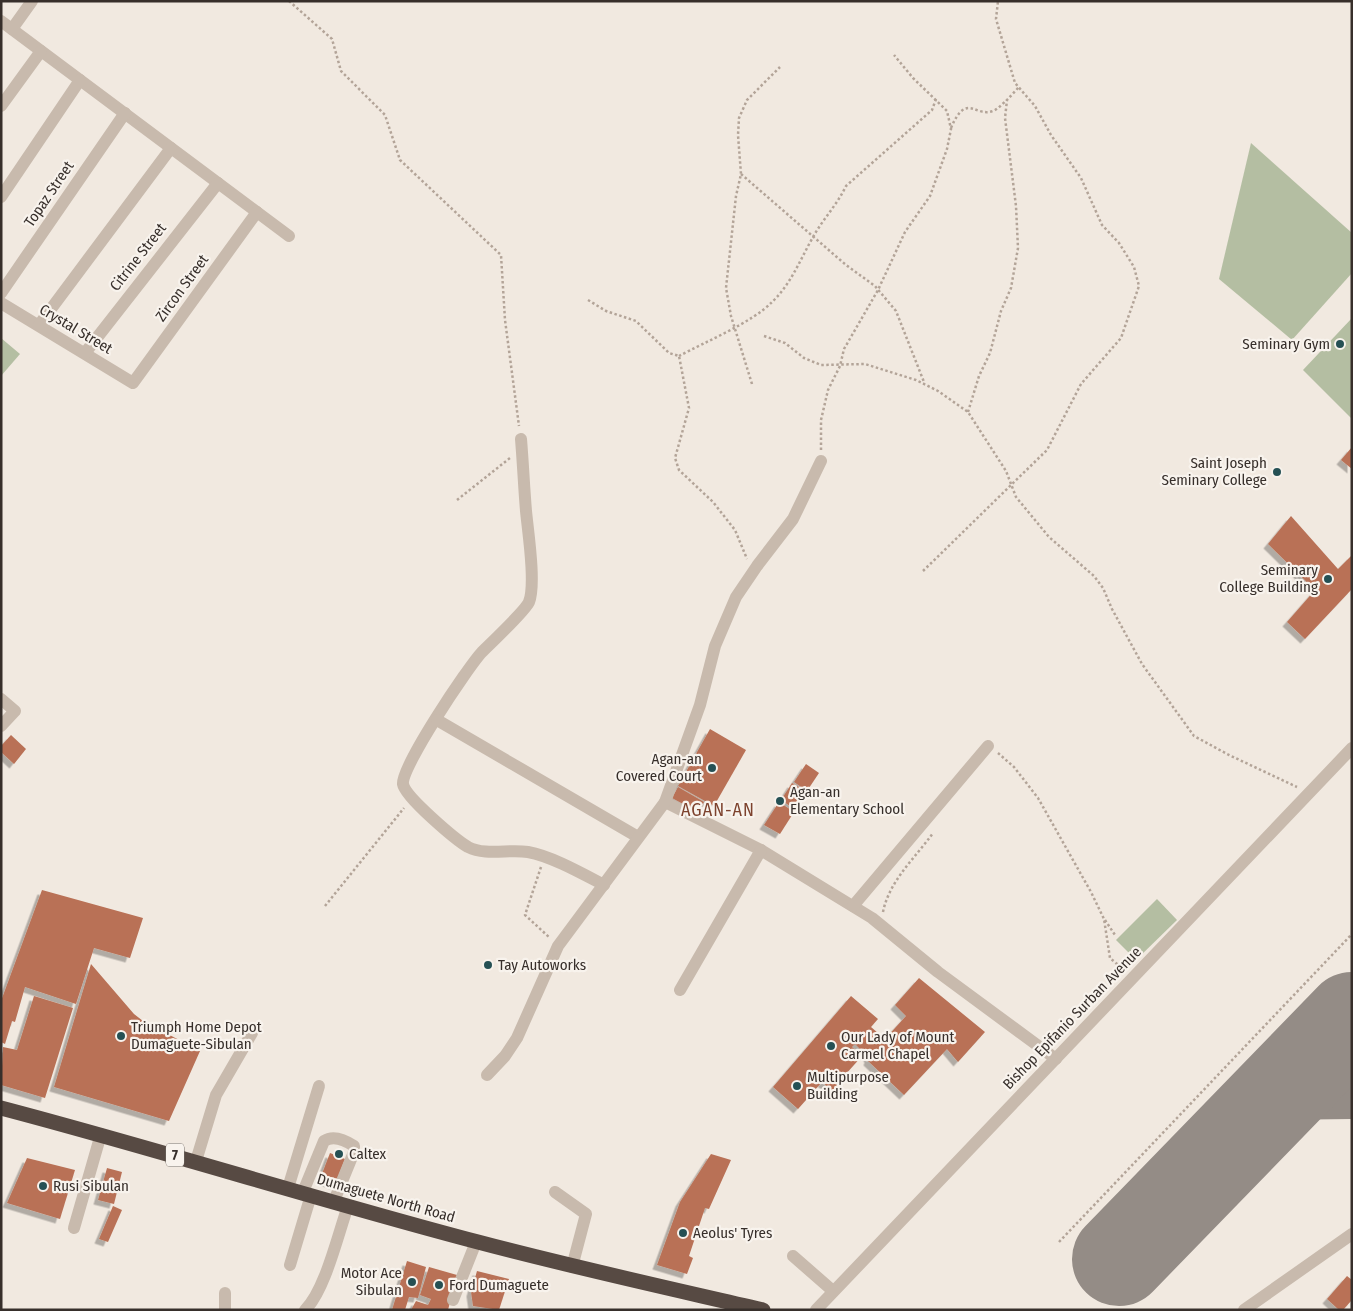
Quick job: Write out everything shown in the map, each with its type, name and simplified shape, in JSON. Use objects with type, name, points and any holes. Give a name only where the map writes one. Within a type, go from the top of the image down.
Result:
[{"type":"highway","name":"Dumaguete North Road","points":[[1,1108],[102,1134],[476,1242],[572,1267],[763,1310]]},
{"type":"street","points":[[32,1],[6,25],[290,236]]},
{"type":"street","points":[[1,106],[41,50]]},
{"type":"street","points":[[1,197],[80,80]]},
{"type":"street","name":"Topaz Street","points":[[1,293],[124,113]]},
{"type":"street","points":[[38,325],[171,148]]},
{"type":"street","name":"Citrine Street","points":[[85,352],[218,182]]},
{"type":"street","name":"Zircon Street","points":[[133,383],[257,212]]},
{"type":"street","name":"Crystal Street","points":[[1,303],[85,352],[133,383]]},
{"type":"street","points":[[521,440],[532,566],[529,602],[476,658],[405,772],[403,784],[412,798],[466,846],[476,850],[528,852],[604,884]]},
{"type":"street","points":[[487,1075],[505,1056],[517,1038],[558,946],[665,802],[700,705],[715,646],[736,596],[793,520],[821,461]]},
{"type":"street","points":[[1,699],[15,711],[1,726]]},
{"type":"street","points":[[437,720],[638,837]]},
{"type":"street","points":[[853,906],[988,746]]},
{"type":"street","name":"Bishop Epifanio Surban Avenue","points":[[816,1310],[1352,748]]},
{"type":"street","points":[[665,802],[761,850],[853,906],[938,972],[1056,1059]]},
{"type":"street","points":[[680,990],[761,850]]},
{"type":"street","points":[[196,1161],[216,1095],[252,1033]]},
{"type":"street","points":[[290,1265],[319,1086]]},
{"type":"street","points":[[74,1228],[102,1134]]},
{"type":"street","points":[[301,1192],[324,1140],[331,1137],[345,1140],[354,1148],[319,1290],[312,1303],[305,1310]]},
{"type":"street","points":[[555,1192],[586,1214],[572,1267]]},
{"type":"street","points":[[1244,1310],[1352,1234]]},
{"type":"street","points":[[453,1300],[476,1242]]},
{"type":"street","points":[[793,1256],[833,1291]]},
{"type":"street","points":[[224,1310],[225,1293]]},
{"type":"path","points":[[289,1],[332,39],[341,72],[385,115],[400,160],[501,255],[505,320],[521,440],[510,459],[457,500]]},
{"type":"path","points":[[923,571],[1047,450],[1081,384],[1121,338],[1139,286],[1134,267],[1119,243],[1102,225],[1081,178],[1051,135],[1035,106],[1015,83],[996,19],[998,1]]},
{"type":"path","points":[[894,55],[913,78],[947,111],[950,129]]},
{"type":"path","points":[[752,384],[734,327],[726,288],[736,196],[742,174],[738,135],[739,118],[747,100],[780,67]]},
{"type":"path","points":[[821,461],[820,420],[828,390],[840,366],[844,349],[878,290],[906,232],[930,196],[947,149],[950,129],[957,113],[965,109],[974,108],[986,112],[994,110],[1019,87]]},
{"type":"path","points":[[588,300],[606,311],[636,321],[668,352],[679,356],[734,327],[772,303],[793,276],[813,236],[838,202],[846,186],[932,110],[936,99]]},
{"type":"path","points":[[968,412],[979,376],[990,353],[1001,311],[1011,288],[1018,248],[1016,206],[1005,118],[1007,100]]},
{"type":"path","points":[[742,174],[878,290],[896,311],[924,384]]},
{"type":"path","points":[[764,336],[784,343],[804,358],[821,365],[865,364],[888,370],[924,384],[968,412],[989,441],[1006,471],[1016,497],[1049,537],[1094,576],[1103,588],[1112,609],[1142,664],[1194,736],[1228,755],[1310,793]]},
{"type":"path","points":[[679,356],[689,408],[675,458],[679,470],[713,502],[735,530],[747,558],[750,576]]},
{"type":"path","points":[[988,746],[1014,767],[1038,798],[1104,919],[1116,935]]},
{"type":"path","points":[[325,906],[412,798]]},
{"type":"path","points":[[881,926],[885,900],[902,872],[936,829]]},
{"type":"path","points":[[544,858],[525,915],[558,946]]},
{"type":"path","points":[[1104,919],[1110,958],[1133,978]]},
{"type":"path","points":[[1059,1242],[1352,934]]},
{"type":"green space","points":[[1251,143],[1352,233],[1352,273],[1292,340],[1219,279]]},
{"type":"green space","name":"Seminary Gym","points":[[1352,318],[1352,419],[1303,370]]},
{"type":"green space","points":[[1,338],[20,354],[1,376]]},
{"type":"green space","points":[[1157,899],[1177,920],[1136,960],[1116,940]]},
{"type":"building","points":[[1352,447],[1352,469],[1341,460]]},
{"type":"building","name":"Seminary College Building","points":[[1291,516],[1338,569],[1352,555],[1352,589],[1305,639],[1287,622],[1315,590],[1268,544]]},
{"type":"building","name":"Agan-an Covered Court","points":[[710,729],[746,750],[714,806],[678,786]]},
{"type":"building","points":[[11,735],[26,749],[14,764],[1,752],[1,746]]},
{"type":"building","points":[[806,764],[819,773],[807,791],[794,782]]},
{"type":"building","points":[[792,783],[807,792],[796,810],[781,800]]},
{"type":"building","points":[[678,787],[704,802],[698,812],[672,798]]},
{"type":"building","points":[[779,802],[794,812],[780,834],[764,825]]},
{"type":"building","points":[[42,890],[143,918],[130,958],[94,948],[76,1004],[25,987],[15,1022],[12,1021],[5,1044],[1,1042],[1,1001]]},
{"type":"building","name":"Triumph Home Depot Dumaguete-Sibulan","points":[[91,964],[134,1014],[143,1021],[200,1051],[169,1121],[54,1087]]},
{"type":"building","points":[[919,978],[985,1032],[958,1062],[947,1049],[904,1095],[868,1061],[869,1058],[855,1044],[852,1047],[862,1056],[836,1085],[842,1090],[838,1095],[822,1082],[798,1109],[773,1087],[851,996],[878,1019],[871,1027],[885,1039],[906,1016],[895,1005]]},
{"type":"building","points":[[34,996],[73,1008],[45,1098],[1,1085],[3,1047],[17,1050]]},
{"type":"building","points":[[330,1153],[345,1159],[335,1185],[320,1179]]},
{"type":"building","name":"Aeolus' Tyres","points":[[711,1154],[731,1160],[709,1209],[705,1208],[689,1256],[693,1258],[687,1274],[657,1265],[680,1202]]},
{"type":"building","name":"Rusi Sibulan","points":[[27,1158],[75,1170],[60,1219],[7,1203]]},
{"type":"building","points":[[107,1168],[122,1172],[114,1204],[98,1200]]},
{"type":"building","points":[[113,1206],[122,1210],[108,1242],[99,1239]]},
{"type":"building","name":"Motor Ace Sibulan","points":[[407,1261],[426,1267],[418,1298],[409,1297],[405,1310],[392,1310]]},
{"type":"building","name":"Ford Dumaguete","points":[[429,1267],[457,1275],[448,1310],[411,1310],[416,1301],[428,1305],[431,1299],[420,1295]]},
{"type":"building","points":[[477,1271],[509,1279],[499,1310],[473,1306],[471,1292]]},
{"type":"building","points":[[1347,1276],[1352,1280],[1352,1300],[1343,1310],[1339,1310],[1327,1299]]},
{"type":"taxiway","points":[[1272,1101],[1352,1100]]},
{"type":"runway","points":[[1119,1259],[1352,1019]]},
{"type":"place","name":"Seminary Gym","points":[[1340,344]]},
{"type":"place","name":"Saint Joseph Seminary College","points":[[1277,472]]},
{"type":"place","name":"Seminary College Building","points":[[1328,579]]},
{"type":"place","name":"Agan-an Covered Court","points":[[712,768]]},
{"type":"place","name":"Agan-an Elementary School","points":[[780,801]]},
{"type":"place","name":"Tay Autoworks","points":[[488,965]]},
{"type":"place","name":"Triumph Home Depot Dumaguete-Sibulan","points":[[121,1036]]},
{"type":"place","name":"Our Lady of Mount Carmel Chapel","points":[[831,1046]]},
{"type":"place","name":"Multipurpose Building","points":[[797,1086]]},
{"type":"place","name":"Caltex","points":[[339,1154]]},
{"type":"place","name":"Rusi Sibulan","points":[[43,1186]]},
{"type":"place","name":"Aeolus' Tyres","points":[[683,1233]]},
{"type":"place","name":"Motor Ace Sibulan","points":[[412,1282]]},
{"type":"place","name":"Ford Dumaguete","points":[[439,1285]]},
{"type":"district","name":"AGAN-AN","points":[[718,810]]}]
